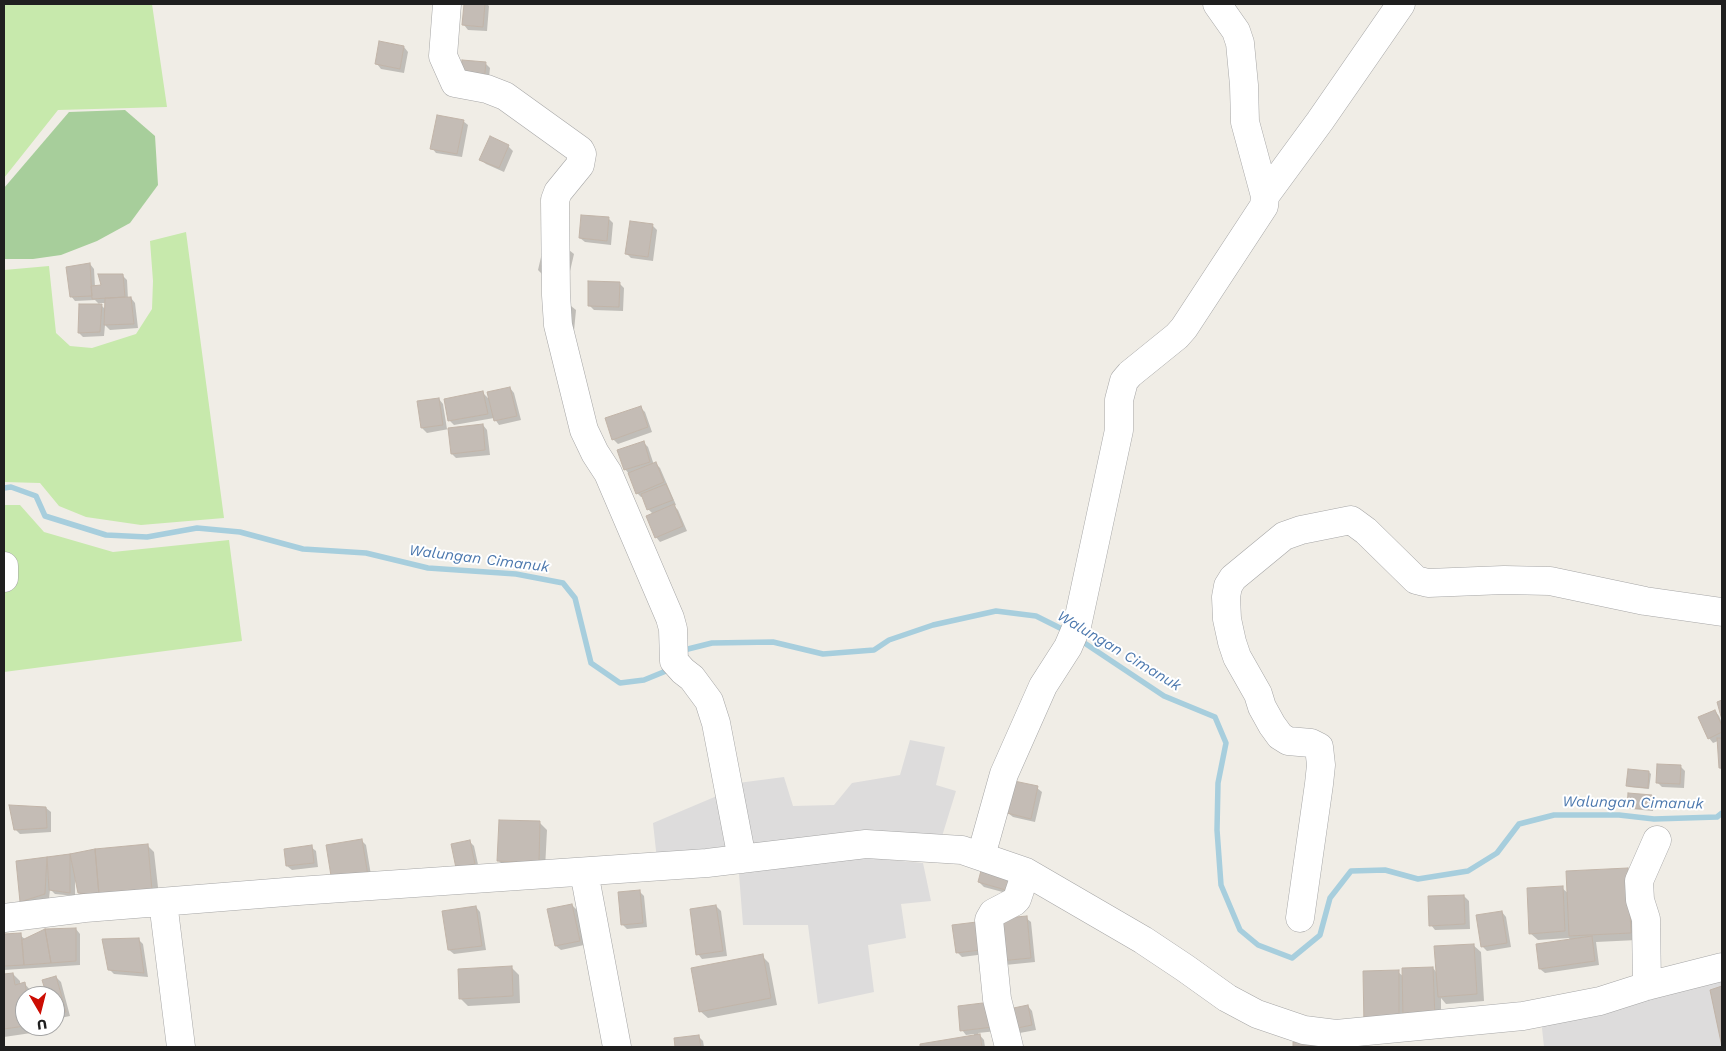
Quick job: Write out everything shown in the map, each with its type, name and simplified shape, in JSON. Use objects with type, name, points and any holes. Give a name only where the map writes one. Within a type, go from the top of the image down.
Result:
[{"type":"street","points":[[447,4],[443,56],[459,85],[487,89],[505,96],[580,150],[582,154],[580,164],[558,192],[555,200],[558,324],[584,430],[595,453],[608,472],[670,618],[673,629],[674,661],[692,678],[709,701],[716,723],[742,860]]},
{"type":"street","points":[[981,856],[1004,774],[1042,686],[1072,636],[1119,430],[1119,400],[1124,381],[1184,328],[1264,206],[1265,196],[1245,122],[1240,43],[1236,32],[1217,4]]},
{"type":"street","points":[[1265,196],[1320,121],[1401,4]]},
{"type":"street","points":[[1300,918],[1320,784],[1319,747],[1311,743],[1288,741],[1280,736],[1272,725],[1262,707],[1258,694],[1237,658],[1227,619],[1226,597],[1228,586],[1233,578],[1284,536],[1301,530],[1351,520],[1366,531],[1416,580],[1428,583],[1504,580],[1550,581],[1645,601],[1722,612]]},
{"type":"street","points":[[4,566],[4,578]]},
{"type":"street","points":[[1647,986],[1646,919],[1640,900],[1639,881],[1657,840]]},
{"type":"street","points":[[4,918],[85,908],[742,860],[838,846],[866,844],[962,850],[1026,872],[1143,940],[1227,998],[1257,1014],[1304,1030],[1362,1039],[1522,1016],[1600,1001],[1647,986],[1722,967]]},
{"type":"street","points":[[584,872],[617,1047]]},
{"type":"street","points":[[1009,1047],[997,999],[989,920],[993,913],[1014,902],[1026,872]]},
{"type":"street","points":[[163,902],[181,1047]]},
{"type":"shaded area","points":[[910,740],[945,747],[936,785],[956,791],[939,846],[747,850],[738,783],[784,777],[793,806],[834,805],[852,783],[900,775]]},
{"type":"shaded area","points":[[724,793],[735,852],[657,860],[653,823]]},
{"type":"shaded area","points":[[850,856],[923,863],[931,901],[901,904],[906,938],[868,945],[874,992],[818,1004],[808,925],[743,925],[739,874]]},
{"type":"shaded area","points":[[1722,973],[1722,1047],[1544,1047],[1541,1019]]},
{"type":"green space","points":[[4,4],[152,4],[167,107],[58,110],[4,178]]},
{"type":"green space","points":[[125,110],[155,136],[158,185],[130,223],[97,241],[61,255],[33,259],[4,259],[4,188],[69,112]]},
{"type":"green space","points":[[186,232],[224,518],[141,525],[86,517],[59,506],[40,483],[4,482],[4,270],[49,266],[56,333],[70,346],[92,348],[136,334],[152,309],[153,281],[150,241]]},
{"type":"green space","points":[[4,505],[20,505],[44,532],[113,552],[229,540],[242,641],[4,672]]},
{"type":"building","points":[[464,4],[485,4],[483,27],[462,25]]},
{"type":"building","points":[[379,41],[404,46],[400,69],[375,64]]},
{"type":"building","points":[[462,60],[486,62],[484,83],[460,81]]},
{"type":"building","points":[[437,115],[464,120],[457,154],[430,149]]},
{"type":"building","points":[[490,136],[509,145],[499,168],[479,160]]},
{"type":"building","points":[[581,215],[609,217],[607,241],[579,238]]},
{"type":"building","points":[[630,221],[653,224],[648,257],[625,254]]},
{"type":"building","points":[[90,263],[92,296],[70,297],[66,267]]},
{"type":"building","points":[[98,274],[123,274],[125,297],[92,299],[91,286],[101,285]]},
{"type":"building","points":[[588,281],[620,282],[619,307],[588,306]]},
{"type":"building","points":[[131,297],[134,324],[104,325],[105,298]]},
{"type":"building","points":[[79,304],[102,304],[100,332],[78,333]]},
{"type":"building","points":[[510,387],[517,416],[494,421],[487,392]]},
{"type":"building","points":[[483,391],[488,414],[448,421],[444,399]]},
{"type":"building","points":[[439,398],[443,425],[421,428],[417,401]]},
{"type":"building","points":[[641,406],[648,427],[612,440],[605,418]]},
{"type":"building","points":[[483,424],[485,450],[451,454],[448,428]]},
{"type":"building","points":[[644,441],[650,462],[624,470],[617,450]]},
{"type":"building","points":[[656,462],[664,482],[636,494],[628,473]]},
{"type":"building","points":[[666,484],[673,500],[647,510],[641,494]]},
{"type":"building","points":[[674,504],[683,526],[655,538],[646,516]]},
{"type":"building","points":[[1722,700],[1722,720],[1717,702]]},
{"type":"building","points":[[1715,710],[1722,726],[1722,732],[1708,739],[1698,717]]},
{"type":"building","points":[[1717,738],[1722,738],[1722,768],[1719,768]]},
{"type":"building","points":[[1657,764],[1681,765],[1680,784],[1656,783]]},
{"type":"building","points":[[1628,769],[1649,771],[1648,788],[1626,786]]},
{"type":"building","points":[[1014,781],[1038,786],[1031,819],[1007,813]]},
{"type":"building","points":[[1628,793],[1652,795],[1651,809],[1627,808]]},
{"type":"building","points":[[9,805],[46,807],[47,828],[14,830]]},
{"type":"building","points":[[499,820],[540,821],[539,863],[497,861]]},
{"type":"building","points":[[362,839],[368,876],[332,882],[326,845]]},
{"type":"building","points":[[470,840],[475,864],[456,868],[451,844]]},
{"type":"building","points":[[148,844],[152,890],[99,895],[95,849]]},
{"type":"building","points":[[312,845],[314,863],[286,866],[284,849]]},
{"type":"building","points":[[95,849],[99,895],[78,893],[70,854]]},
{"type":"building","points":[[70,854],[70,893],[49,890],[47,857]]},
{"type":"building","points":[[47,857],[45,894],[20,902],[16,861]]},
{"type":"building","points":[[983,863],[1022,874],[1016,893],[978,882]]},
{"type":"building","points":[[1628,868],[1631,933],[1569,936],[1566,871]]},
{"type":"building","points":[[1563,886],[1565,931],[1529,934],[1527,888]]},
{"type":"building","points":[[640,890],[643,923],[621,925],[618,892]]},
{"type":"building","points":[[1464,895],[1465,924],[1429,926],[1428,896]]},
{"type":"building","points":[[572,904],[580,941],[555,946],[547,909]]},
{"type":"building","points":[[716,905],[723,951],[696,955],[690,909]]},
{"type":"building","points":[[476,906],[482,946],[448,950],[442,911]]},
{"type":"building","points":[[1502,911],[1507,943],[1481,947],[1476,915]]},
{"type":"building","points":[[1027,916],[1031,958],[999,961],[995,919]]},
{"type":"building","points":[[985,921],[989,949],[956,953],[952,925]]},
{"type":"building","points":[[76,928],[76,961],[51,963],[45,929]]},
{"type":"building","points":[[45,929],[51,963],[24,965],[22,940]]},
{"type":"building","points":[[21,933],[24,965],[4,966],[4,934]]},
{"type":"building","points":[[1592,936],[1595,961],[1539,969],[1536,944]]},
{"type":"building","points":[[139,938],[144,973],[108,970],[102,939]]},
{"type":"building","points":[[1474,944],[1477,994],[1438,997],[1434,946]]},
{"type":"building","points":[[763,954],[771,998],[699,1012],[691,968]]},
{"type":"building","points":[[512,966],[513,996],[459,999],[458,969]]},
{"type":"building","points":[[1433,967],[1435,1018],[1403,1019],[1402,968]]},
{"type":"building","points":[[1399,970],[1399,1025],[1364,1026],[1363,971]]},
{"type":"building","points":[[13,973],[15,985],[25,982],[26,986],[15,986],[15,1027],[4,1029],[4,974]]},
{"type":"building","points":[[56,976],[59,986],[44,986],[42,980]]},
{"type":"building","points":[[1722,986],[1722,1047],[1710,990]]},
{"type":"building","points":[[991,1002],[993,1027],[960,1031],[958,1006]]},
{"type":"building","points":[[1028,1005],[1032,1025],[1008,1030],[1004,1010]]},
{"type":"building","points":[[980,1034],[982,1047],[920,1047],[920,1044]]},
{"type":"building","points":[[699,1035],[701,1047],[675,1047],[674,1038]]},
{"type":"building","points":[[1316,1041],[1316,1047],[1293,1047],[1293,1042]]},
{"type":"waterway","name":"Walungan Cimanuk","points":[[4,488],[11,487],[36,496],[45,516],[106,535],[147,537],[197,528],[240,532],[303,549],[366,553],[428,568],[516,574],[563,583],[575,598],[591,663],[620,683],[644,680],[666,671],[670,667]]},
{"type":"waterway","name":"Walungan Cimanuk","points":[[682,652],[712,643],[773,642],[823,654],[874,650],[889,640],[933,625],[996,611],[1036,616],[1066,631]]},
{"type":"waterway","name":"Walungan Cimanuk","points":[[1080,640],[1164,696],[1215,717],[1226,743],[1218,783],[1217,830],[1221,885],[1240,930],[1258,945],[1292,958],[1320,935],[1330,898],[1351,871],[1385,870],[1418,879],[1468,871],[1497,853],[1519,824],[1554,815],[1619,815],[1654,819],[1717,817],[1722,813]]}]
